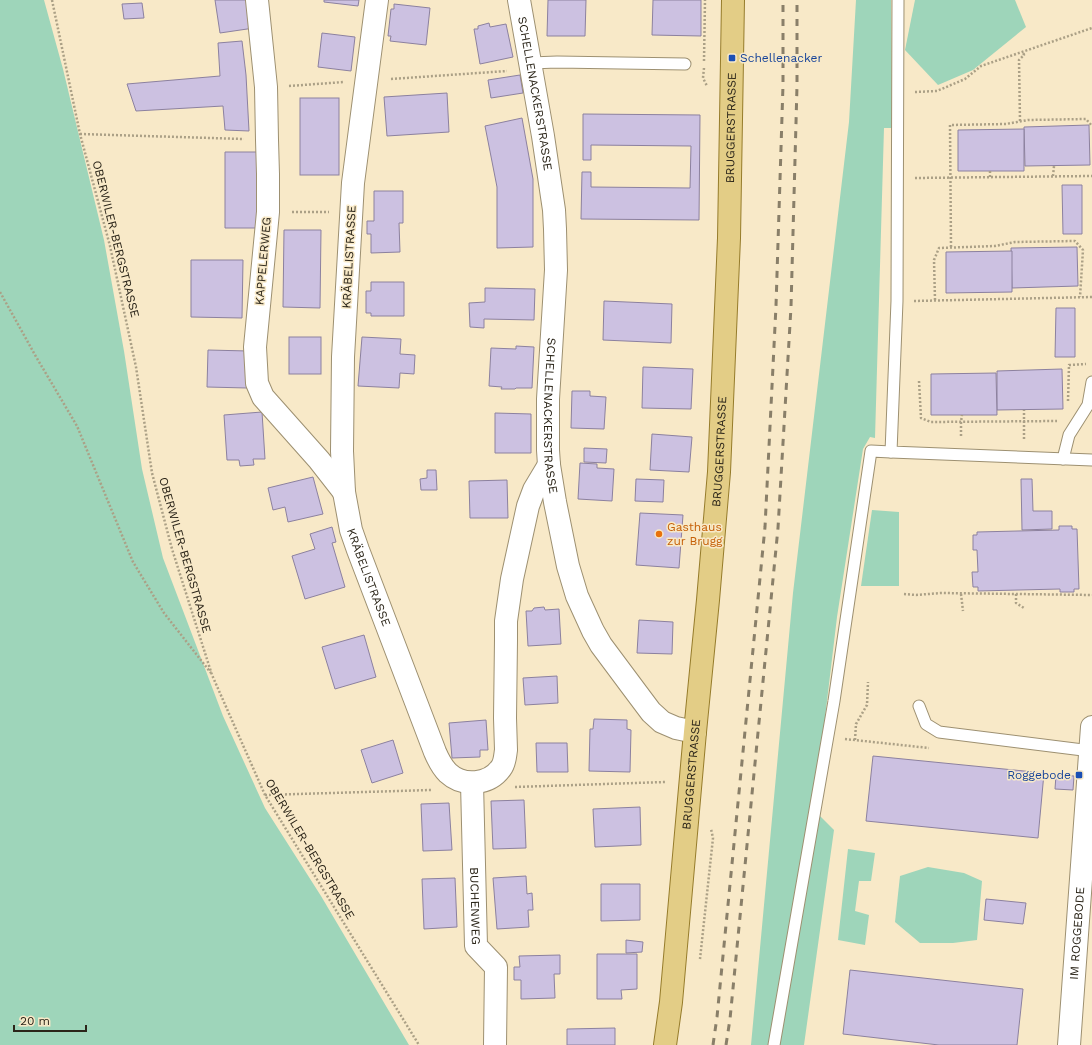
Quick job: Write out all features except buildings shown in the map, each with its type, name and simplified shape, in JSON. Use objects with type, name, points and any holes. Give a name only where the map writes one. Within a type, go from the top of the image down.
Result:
[{"type":"main road","name":"BRUGGERSTRASSE","points":[[665,1045],[671,1002],[719,464],[729,238],[733,0]]},
{"type":"street","name":"KAPPELERWEG","points":[[258,0],[266,87],[268,212],[255,347],[257,383],[263,397],[319,460],[344,492]]},
{"type":"street","name":"KRÄBELISTRASSE","points":[[377,0],[353,183],[351,212],[343,357],[342,451],[344,492],[358,550],[435,752],[448,773],[461,781],[478,782]]},
{"type":"street","name":"SCHELLENACKERSTRASSE","points":[[519,0],[543,136],[551,188],[555,228],[556,270],[548,399],[549,465],[568,566],[577,596],[584,612],[601,646],[623,677],[656,717],[662,722],[672,727],[695,732]]},
{"type":"street","points":[[478,782],[490,777],[502,768],[505,759],[506,627],[512,579],[528,506],[534,490],[549,465]]},
{"type":"street","name":"IM ROGGEBODE","points":[[1069,1045],[1092,726]]},
{"type":"street","name":"BUCHENWEG","points":[[478,782],[476,946],[496,967],[495,1045]]},
{"type":"lane","points":[[891,452],[898,301],[898,0]]},
{"type":"lane","points":[[531,66],[557,62],[685,64]]},
{"type":"lane","points":[[1063,459],[1069,435],[1088,405],[1092,382]]},
{"type":"lane","points":[[774,1045],[834,701],[871,450],[1092,460]]},
{"type":"lane","points":[[919,706],[926,724],[939,732],[1091,751]]},
{"type":"path","name":"OBERWILER-BERGSTRASSE","points":[[52,0],[80,134],[110,246],[136,367],[152,473],[172,549],[212,675],[265,795],[419,1045]]},
{"type":"path","points":[[703,78],[705,0]]},
{"type":"path","points":[[898,92],[937,91],[965,79],[981,66],[1092,28]]},
{"type":"path","points":[[1020,122],[1019,60],[1024,55],[1023,52]]},
{"type":"path","points":[[266,87],[366,81],[531,66]]},
{"type":"path","points":[[951,247],[950,125],[1006,124],[1028,120],[1086,119],[1092,126]]},
{"type":"path","points":[[80,134],[267,140]]},
{"type":"path","points":[[1053,176],[1054,166]]},
{"type":"path","points":[[990,171],[990,177]]},
{"type":"path","points":[[915,178],[1092,176]]},
{"type":"path","points":[[268,212],[351,212]]},
{"type":"path","points":[[935,300],[934,260],[939,248],[995,246],[1015,242],[1075,241],[1083,250],[1080,297]]},
{"type":"path","points":[[0,292],[77,426],[133,562],[164,613],[212,675]]},
{"type":"path","points":[[921,300],[1092,297]]},
{"type":"path","points":[[1068,405],[1069,365],[1082,364]]},
{"type":"path","points":[[920,381],[921,418],[932,422],[1057,421]]},
{"type":"path","points":[[1024,410],[1024,457]]},
{"type":"path","points":[[962,415],[962,455]]},
{"type":"path","points":[[1061,415],[1057,421],[1059,432],[1068,440]]},
{"type":"path","points":[[904,594],[1092,595]]},
{"type":"path","points":[[961,594],[963,611]]},
{"type":"path","points":[[1016,594],[1016,603],[1024,608]]},
{"type":"path","points":[[868,682],[867,704],[856,724],[853,740],[874,742]]},
{"type":"path","points":[[478,782],[486,788],[665,782]]},
{"type":"path","points":[[265,795],[434,790]]},
{"type":"green space","points":[[0,0],[44,0],[63,69],[104,240],[124,351],[142,469],[163,558],[223,716],[265,808],[321,896],[409,1045],[0,1045]]},
{"type":"green space","points":[[856,0],[891,0],[892,128],[884,128],[875,438],[870,437],[863,449],[837,617],[814,810],[834,830],[804,1045],[751,1045],[793,593],[849,122]]},
{"type":"green space","points":[[915,0],[1015,0],[1026,27],[973,70],[938,85],[905,50]]},
{"type":"green space","points":[[872,510],[899,512],[899,586],[861,586]]},
{"type":"green space","points":[[848,849],[875,853],[871,881],[859,881],[855,911],[869,915],[865,945],[838,940]]},
{"type":"green space","points":[[928,867],[964,873],[982,881],[977,940],[953,943],[920,943],[895,922],[900,876]]},
{"type":"railway","points":[[713,1045],[765,527],[776,306],[783,85],[783,0]]},
{"type":"railway","points":[[726,1045],[730,1019],[778,528],[791,307],[797,86],[797,0]]},
{"type":"place","name":"Schellenacker","points":[[732,58]]},
{"type":"place","name":"Gasthaus zur Brugg","points":[[659,534]]},
{"type":"place","name":"Roggebode","points":[[1079,775]]}]
